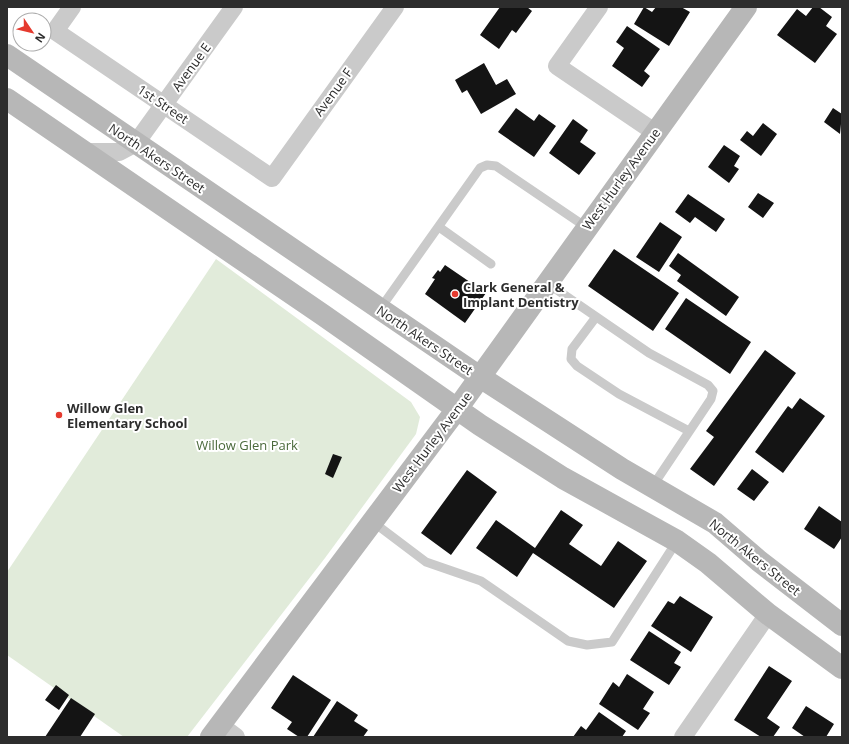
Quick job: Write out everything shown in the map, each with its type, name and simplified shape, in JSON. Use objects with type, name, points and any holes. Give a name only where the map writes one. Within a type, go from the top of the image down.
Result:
[{"type":"main road","name":"West Hurley Avenue","points":[[222,733],[746,7]]},
{"type":"main road","name":"North Akers Street","points":[[7,55],[480,377],[652,487],[715,523],[759,560],[842,625]]},
{"type":"main road","points":[[7,99],[87,152],[457,409],[563,478],[677,541],[708,563],[768,614],[842,668]]},
{"type":"street","name":"1st Street","points":[[72,7],[55,31],[272,178]]},
{"type":"street","name":"Avenue E","points":[[87,152],[119,152],[136,143],[234,7]]},
{"type":"street","name":"Avenue F","points":[[272,178],[395,7]]},
{"type":"street","points":[[599,7],[557,66],[656,133]]},
{"type":"street","points":[[686,736],[768,614]]},
{"type":"lane","points":[[380,309],[480,168],[487,165],[496,166],[586,227]]},
{"type":"lane","points":[[439,227],[491,264]]},
{"type":"lane","points":[[547,283],[649,352],[708,385],[713,391],[711,399],[652,487]]},
{"type":"lane","points":[[596,317],[572,349],[571,359],[577,366],[619,394],[689,431]]},
{"type":"lane","points":[[373,522],[426,562],[481,581],[568,641],[587,645],[612,642],[677,541]]},
{"type":"green space","name":"Willow Glen Park","points":[[216,259],[411,402],[420,417],[416,434],[325,558],[187,737],[124,737],[7,655],[7,572]]},
{"type":"building","points":[[500,7],[527,7],[532,11],[516,33],[512,30],[499,49],[480,35]]},
{"type":"building","points":[[644,7],[652,12],[656,7],[681,7],[690,12],[669,46],[634,24]]},
{"type":"building","points":[[813,7],[819,7],[832,17],[826,26],[837,34],[815,63],[777,35],[797,9],[806,16]]},
{"type":"building","points":[[627,26],[660,49],[644,71],[650,76],[642,87],[612,66],[624,48],[616,42]]},
{"type":"building","points":[[484,63],[496,85],[507,79],[516,94],[481,114],[467,90],[462,93],[455,80]]},
{"type":"building","points":[[516,108],[534,121],[539,114],[556,126],[534,157],[498,132]]},
{"type":"building","points":[[833,108],[842,114],[840,134],[824,122]]},
{"type":"building","points":[[573,119],[588,130],[580,142],[596,153],[579,175],[549,153]]},
{"type":"building","points":[[763,123],[777,134],[761,156],[740,140],[747,131],[753,136]]},
{"type":"building","points":[[724,145],[740,156],[734,166],[739,169],[729,183],[708,167]]},
{"type":"building","points":[[758,193],[774,203],[763,218],[748,207]]},
{"type":"building","points":[[688,194],[725,219],[716,232],[695,217],[690,223],[675,212]]},
{"type":"building","points":[[660,222],[682,237],[659,272],[636,257]]},
{"type":"building","points":[[614,249],[679,293],[653,331],[588,286]]},
{"type":"building","points":[[678,253],[739,297],[726,316],[677,281],[681,275],[669,266]]},
{"type":"building","name":"Clark General & Implant Dentistry","points":[[445,265],[486,293],[465,323],[425,294],[435,279],[432,278],[438,270],[440,272]]},
{"type":"building","points":[[686,298],[751,342],[730,374],[665,329]]},
{"type":"building","points":[[765,350],[796,373],[714,486],[690,469],[714,437],[706,431]]},
{"type":"building","points":[[800,398],[825,416],[783,473],[755,452],[788,406],[792,409]]},
{"type":"building","points":[[333,454],[342,457],[333,478],[325,474]]},
{"type":"building","points":[[752,469],[769,482],[754,501],[737,489]]},
{"type":"building","points":[[467,470],[497,492],[451,555],[421,533]]},
{"type":"building","points":[[819,506],[842,522],[842,537],[834,549],[804,529]]},
{"type":"building","points":[[561,510],[583,525],[569,544],[601,566],[618,541],[647,561],[614,608],[533,553],[517,577],[476,548],[496,520],[535,548]]},
{"type":"building","points":[[680,596],[713,617],[691,652],[651,626],[668,601],[674,604]]},
{"type":"building","points":[[649,631],[681,652],[674,663],[681,667],[669,685],[630,660]]},
{"type":"building","points":[[769,666],[792,681],[767,718],[780,727],[773,737],[761,737],[734,720]]},
{"type":"building","points":[[627,674],[654,692],[643,709],[650,713],[638,730],[599,704],[613,682],[619,687]]},
{"type":"building","points":[[293,675],[331,700],[307,737],[299,737],[287,729],[292,722],[271,708]]},
{"type":"building","points":[[56,685],[69,695],[59,710],[45,700]]},
{"type":"building","points":[[71,698],[95,714],[80,737],[45,737]]},
{"type":"building","points":[[337,701],[358,715],[354,721],[368,730],[363,737],[313,737]]},
{"type":"building","points":[[806,706],[834,724],[826,737],[805,737],[792,728]]},
{"type":"building","points":[[599,712],[626,731],[622,737],[573,737],[581,726],[586,730]]},
{"type":"place","name":"Clark General & Implant Dentistry","points":[[455,294]]},
{"type":"place","name":"Willow Glen Elementary School","points":[[59,415]]}]
